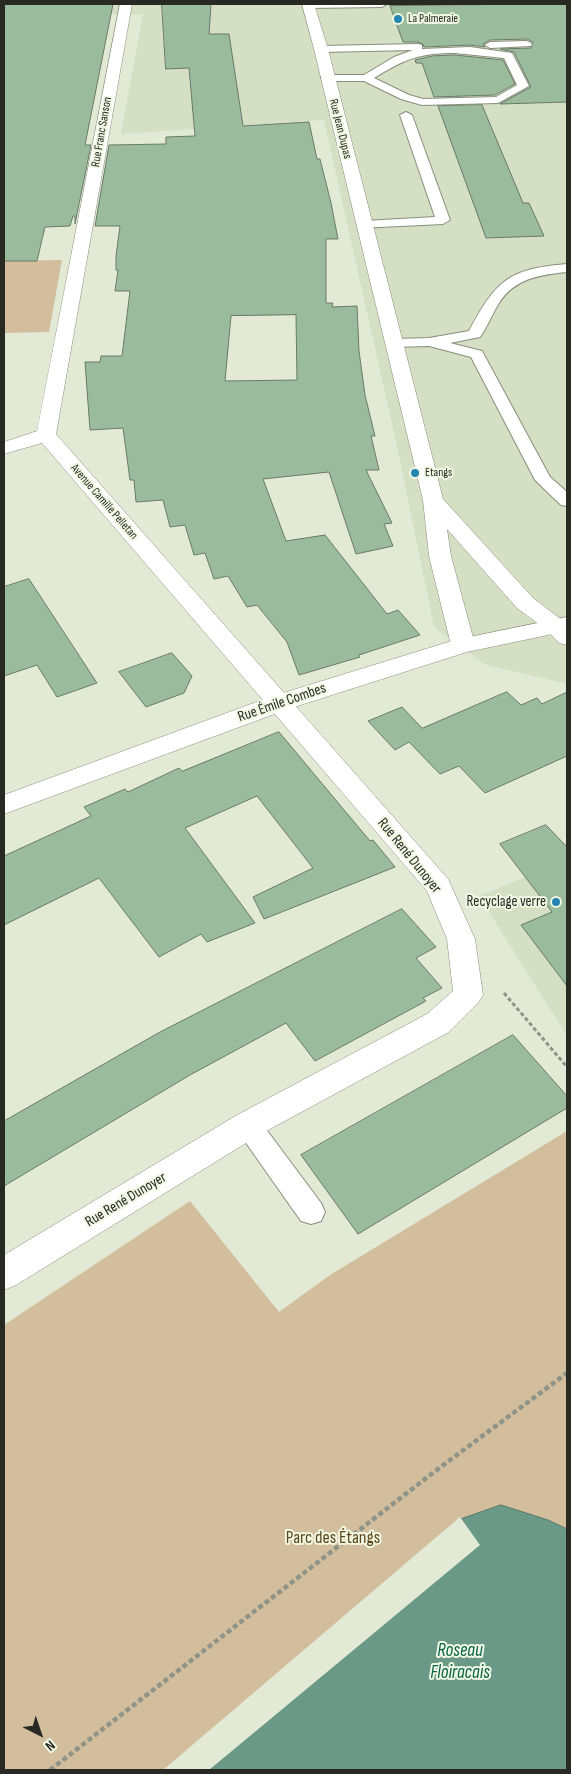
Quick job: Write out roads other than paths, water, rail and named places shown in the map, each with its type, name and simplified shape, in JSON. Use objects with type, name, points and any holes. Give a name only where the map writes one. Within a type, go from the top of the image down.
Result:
[{"type":"street","name":"Rue Franc Sanson","points":[[46,436],[80,261],[126,4]]},
{"type":"street","name":"Rue Jean Dupas","points":[[308,4],[321,49],[433,500],[440,556],[463,645]]},
{"type":"street","points":[[4,448],[46,436]]},
{"type":"street","name":"Avenue Camille Pelletan","points":[[46,436],[280,703]]},
{"type":"street","points":[[433,500],[525,603],[564,630]]},
{"type":"street","name":"Rue Émile Combes","points":[[4,805],[280,703],[463,645],[564,630]]},
{"type":"street","name":"Rue René Dunoyer","points":[[4,1274],[248,1125],[438,1023],[468,994],[461,939],[438,886],[280,703]]},
{"type":"lane","points":[[308,4],[382,4]]},
{"type":"lane","points":[[321,49],[527,44]]},
{"type":"lane","points":[[327,78],[366,78],[405,97],[422,102],[498,100],[523,86],[508,55],[476,50],[418,52],[404,57],[366,78]]},
{"type":"lane","points":[[364,225],[443,220],[406,115]]},
{"type":"lane","points":[[394,343],[429,342],[475,334],[491,302],[512,279],[537,270],[567,268]]},
{"type":"lane","points":[[429,342],[476,354],[543,480],[567,501]]},
{"type":"lane","points":[[248,1125],[311,1212]]},
{"type":"water","name":"Roseau Floiracais","points":[[501,1505],[548,1520],[567,1529],[567,1770],[166,1770],[461,1519]]},
{"type":"place","name":"La Palmeraie","points":[[398,19]]},
{"type":"place","name":"Etangs","points":[[415,473]]},
{"type":"place","name":"Recyclage verre","points":[[556,902]]},
{"type":"park label","name":"Parc des Étangs","points":[[333,1538]]}]
